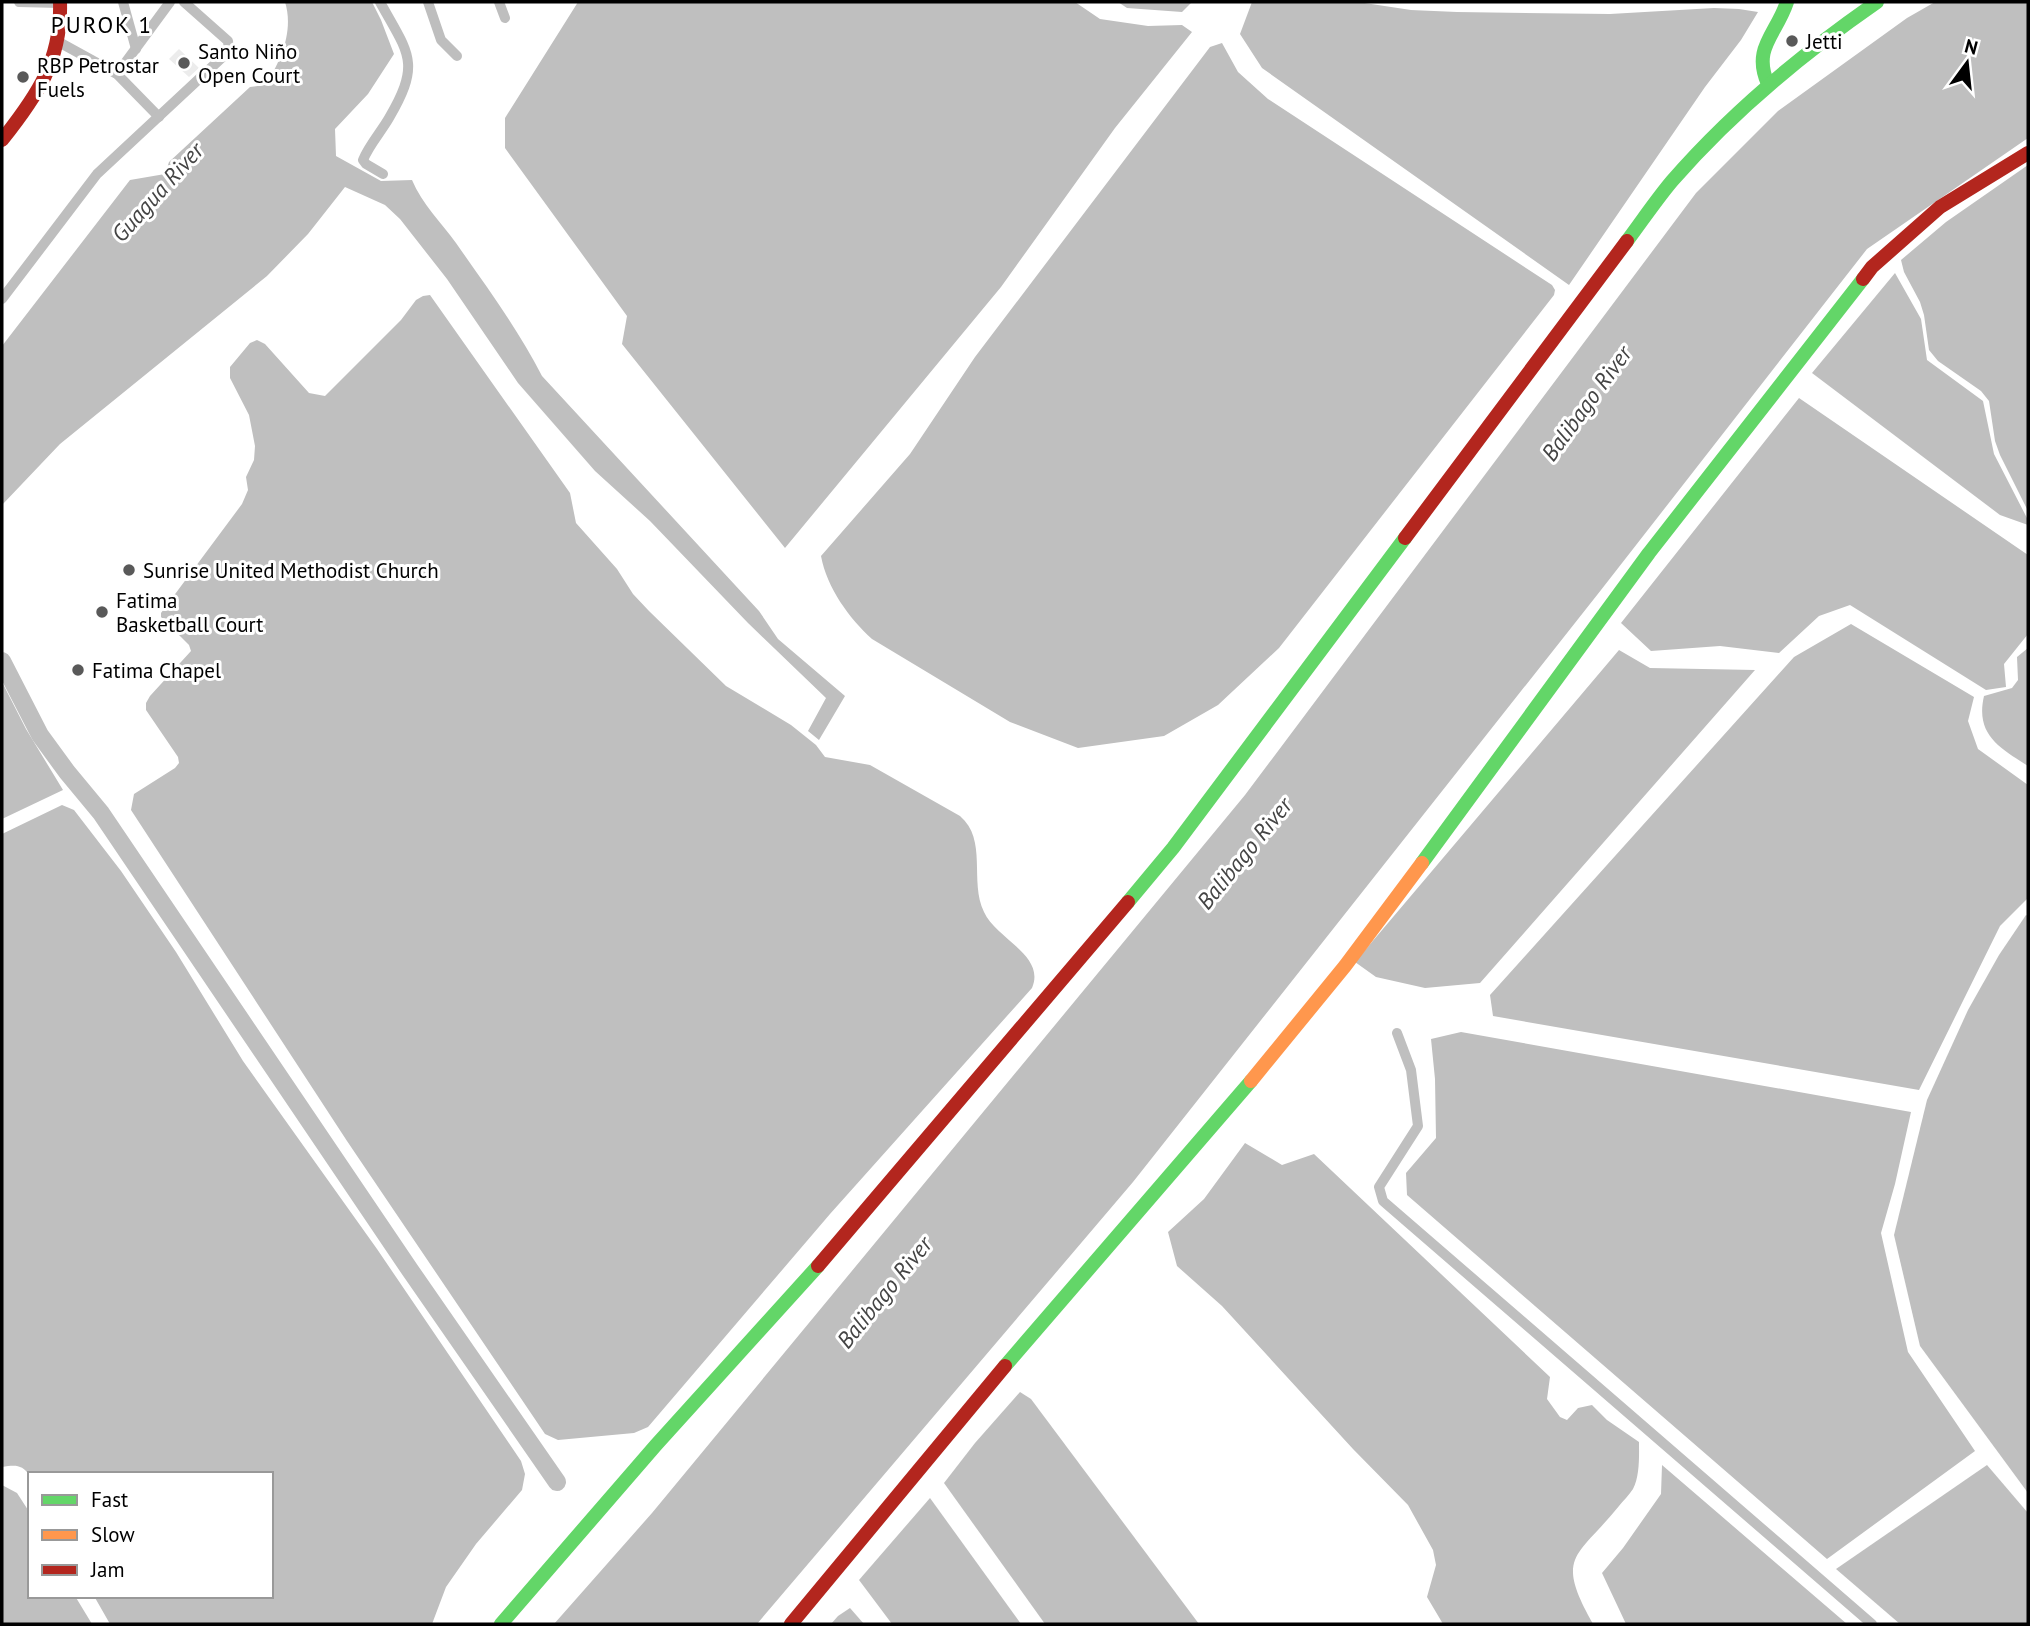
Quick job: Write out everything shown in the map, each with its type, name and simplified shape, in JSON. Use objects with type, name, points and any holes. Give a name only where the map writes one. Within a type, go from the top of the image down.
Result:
[{"type":"street","points":[[2,140],[29,107],[50,72],[57,41],[60,3],[19,2]]},
{"type":"street","points":[[123,2],[136,49]]},
{"type":"street","points":[[117,74],[170,2]]},
{"type":"street","points":[[2,299],[97,174],[229,51],[228,41],[184,2]]},
{"type":"street","points":[[380,2],[405,49],[409,69],[403,92],[363,160],[383,174]]},
{"type":"street","points":[[428,2],[441,40],[457,56]]},
{"type":"street","points":[[499,2],[505,18]]},
{"type":"street","points":[[1768,84],[1760,61],[1787,2]]},
{"type":"street","points":[[501,1624],[656,1445],[846,1235],[1165,859],[1653,204],[1690,160],[1768,84],[1877,2]]},
{"type":"street","points":[[57,41],[117,74],[159,117]]},
{"type":"street","points":[[791,1624],[998,1374],[1233,1102],[1345,967],[1499,761],[1649,552],[1872,267],[1940,206],[2028,153]]},
{"type":"shaded area","name":"Santo Niño Open Court","points":[[179,49],[199,68],[189,77],[169,59]]},
{"type":"water","name":"Guagua River","points":[[285,2],[372,2],[394,54],[368,94],[335,129],[336,156],[381,181],[412,180],[426,205],[456,243],[523,341],[542,376],[759,611],[778,639],[845,696],[819,740],[808,731],[826,698],[748,623],[650,521],[595,471],[518,383],[447,279],[400,219],[385,205],[345,187],[308,234],[267,276],[60,444],[2,505],[2,346],[130,180],[165,174],[169,162],[250,87],[265,85],[276,66],[287,35]]},
{"type":"water","points":[[578,2],[1075,2],[1100,19],[1148,26],[1182,25],[1192,32],[1115,128],[1001,287],[785,548],[622,344],[627,316],[505,148],[505,118]]},
{"type":"water","points":[[1118,2],[1192,2],[1182,12],[1127,8]]},
{"type":"water","points":[[1252,2],[1358,2],[1411,10],[1457,12],[1610,14],[1714,8],[1758,12],[1569,285],[1262,68],[1240,34]]},
{"type":"water","name":"Balibago River","points":[[1935,2],[2028,2],[2028,138],[1867,249],[1133,1182],[757,1624],[554,1624],[652,1513],[1245,795],[1696,193],[1778,111],[1907,18]]},
{"type":"water","points":[[1222,43],[1238,72],[1268,99],[1552,285],[1554,295],[1279,648],[1218,705],[1164,736],[1078,748],[1010,722],[872,639],[840,602],[828,580],[821,556],[910,454],[975,357],[1210,47]]},
{"type":"water","points":[[2028,165],[2028,511],[1995,441],[1989,401],[1981,391],[1938,361],[1929,350],[1920,302],[1904,272],[1901,260],[1946,222]]},
{"type":"water","points":[[1895,273],[1921,319],[1927,360],[1983,401],[1994,454],[2028,520],[2028,525],[2000,515],[1812,373]]},
{"type":"water","points":[[430,295],[570,493],[576,523],[617,569],[633,594],[649,611],[726,686],[791,725],[816,745],[825,757],[870,765],[960,816],[968,826],[976,849],[978,887],[984,912],[990,922],[1026,957],[1034,976],[1032,988],[830,1214],[648,1427],[634,1433],[558,1440],[545,1434],[347,1141],[131,810],[134,794],[179,763],[178,757],[146,710],[150,696],[191,651],[189,645],[161,617],[161,613],[242,504],[248,490],[246,477],[254,460],[255,446],[249,415],[230,378],[230,367],[250,343],[257,340],[265,344],[309,393],[325,396],[401,320],[416,300]]},
{"type":"water","points":[[1799,398],[2028,555],[2028,634],[2004,664],[2006,687],[1986,690],[1850,605],[1819,616],[1779,653],[1720,646],[1651,651],[1621,623]]},
{"type":"water","points":[[1851,624],[1974,697],[1968,721],[1978,749],[2028,785],[2028,898],[2000,926],[1919,1090],[1493,1016],[1490,995],[1794,657]]},
{"type":"water","points":[[2028,648],[2028,766],[1992,739],[1983,721],[1982,709],[1984,696],[2012,688],[2018,680],[2017,657]]},
{"type":"water","points":[[1619,650],[1650,668],[1755,670],[1480,983],[1425,988],[1376,977],[1355,962]]},
{"type":"water","points":[[2,682],[26,729],[63,790],[2,819]]},
{"type":"water","points":[[62,805],[74,810],[121,871],[176,952],[243,1061],[377,1249],[521,1461],[525,1474],[522,1490],[476,1544],[446,1587],[432,1624],[110,1624],[95,1598],[273,1598],[273,1472],[28,1474],[18,1466],[2,1467],[2,834]]},
{"type":"water","points":[[2026,915],[2028,1493],[1920,1346],[1894,1235],[1927,1100],[1968,1010],[1999,955]]},
{"type":"water","points":[[1461,1032],[1911,1112],[1881,1233],[1908,1352],[1975,1451],[1827,1559],[1407,1195],[1406,1173],[1436,1138],[1431,1039]]},
{"type":"water","points":[[1245,1143],[1282,1165],[1314,1154],[1550,1377],[1547,1399],[1560,1417],[1567,1420],[1578,1408],[1592,1405],[1607,1420],[1639,1442],[1638,1472],[1633,1489],[1582,1548],[1573,1570],[1581,1601],[1593,1624],[1443,1624],[1427,1597],[1436,1565],[1433,1550],[1408,1505],[1222,1306],[1177,1266],[1168,1232],[1204,1199]]},
{"type":"water","points":[[1020,1392],[1031,1399],[1199,1624],[1045,1624],[944,1483]]},
{"type":"water","points":[[1662,1465],[1847,1624],[1626,1624],[1602,1573],[1661,1494]]},
{"type":"water","points":[[1987,1465],[2028,1513],[2028,1624],[1900,1624],[1836,1569]]},
{"type":"water","points":[[2,1485],[17,1493],[28,1510],[28,1598],[76,1598],[92,1624],[2,1624]]},
{"type":"water","points":[[930,1498],[1021,1624],[892,1624],[859,1580]]},
{"type":"water","points":[[850,1608],[864,1624],[831,1624],[838,1616]]},
{"type":"waterway","points":[[2,661],[40,735],[101,813],[557,1482]]},
{"type":"waterway","points":[[1397,1033],[1411,1070],[1418,1126],[1379,1187],[1383,1201],[1872,1624]]},
{"type":"traffic: fast","points":[[1768,84],[1764,71],[1764,51],[1787,2]]},
{"type":"traffic: fast","points":[[1627,241],[1672,181],[1743,108],[1795,63],[1877,2]]},
{"type":"traffic: fast","points":[[1422,863],[1649,553],[1863,279]]},
{"type":"traffic: fast","points":[[1128,902],[1173,848],[1405,538]]},
{"type":"traffic: fast","points":[[1005,1366],[1251,1081]]},
{"type":"traffic: fast","points":[[501,1624],[656,1445],[818,1266]]},
{"type":"traffic: slow","points":[[1251,1081],[1345,966],[1422,863]]},
{"type":"traffic: jam","points":[[2,140],[26,108],[52,60],[60,23],[60,2]]},
{"type":"traffic: jam","points":[[1863,279],[1872,267],[1940,207],[2028,153]]},
{"type":"traffic: jam","points":[[1405,538],[1627,241]]},
{"type":"traffic: jam","points":[[818,1266],[1128,902]]},
{"type":"traffic: jam","points":[[791,1624],[1005,1366]]},
{"type":"place","name":"Jetti","points":[[1792,41]]},
{"type":"place","name":"Santo Niño Open Court","points":[[184,63]]},
{"type":"place","name":"RBP Petrostar Fuels","points":[[23,77]]},
{"type":"place","name":"Sunrise United Methodist Church","points":[[129,570]]},
{"type":"place","name":"Fatima Basketball Court","points":[[102,612]]},
{"type":"place","name":"Fatima Chapel","points":[[78,670]]},
{"type":"district","name":"PUROK 1","points":[[102,24]]}]
